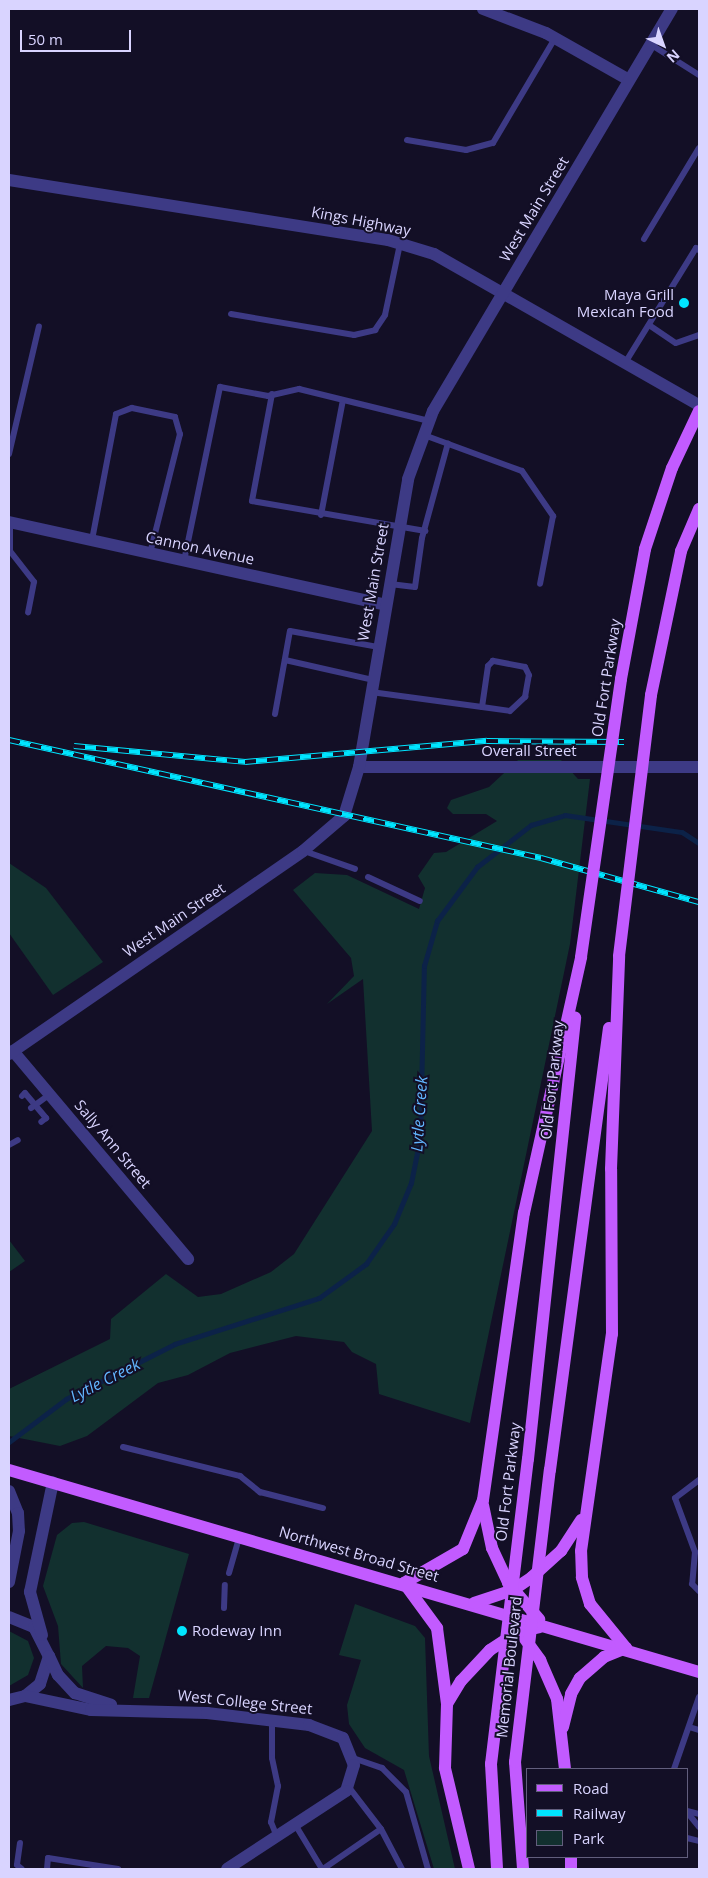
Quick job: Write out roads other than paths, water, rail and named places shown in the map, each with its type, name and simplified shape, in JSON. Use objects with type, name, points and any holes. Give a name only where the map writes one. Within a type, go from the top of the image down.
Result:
[{"type":"main road","name":"Old Fort Parkway","points":[[497,1869],[491,1764],[528,1459],[581,957],[621,679],[645,549],[672,468],[699,411]]},
{"type":"main road","points":[[563,1728],[571,1694],[587,1669],[626,1648],[599,1618],[585,1590],[584,1515],[612,1334],[611,1169],[619,956],[651,695],[681,551],[699,509]]},
{"type":"main road","name":"Memorial Boulevard","points":[[523,1869],[515,1762],[550,1470],[619,956]]},
{"type":"main road","points":[[469,1869],[445,1768],[447,1704],[437,1628],[404,1584],[463,1549],[483,1500],[524,1213],[581,957]]},
{"type":"main road","name":"Northwest Broad Street","points":[[15,1471],[626,1648],[699,1672]]},
{"type":"main road","points":[[483,1500],[492,1548],[513,1590],[547,1626]]},
{"type":"main road","points":[[474,1604],[513,1590],[561,1552],[584,1515]]},
{"type":"main road","points":[[474,1604],[518,1632],[548,1674],[563,1728],[565,1768]]},
{"type":"main road","points":[[447,1704],[468,1672],[518,1632],[547,1626]]},
{"type":"street","points":[[484,9],[555,38],[629,80]]},
{"type":"street","name":"West Main Street","points":[[11,1052],[303,851],[344,816],[360,767],[388,584],[408,478],[429,421],[501,295],[672,9]]},
{"type":"street","name":"Kings Highway","points":[[9,180],[400,244],[434,254],[501,295],[699,405]]},
{"type":"street","name":"Cannon Avenue","points":[[10,522],[385,605]]},
{"type":"street","name":"Overall Street","points":[[360,767],[699,768]]},
{"type":"street","name":"Sally Ann Street","points":[[11,1052],[50,1094],[188,1259]]},
{"type":"street","name":"West College Street","points":[[53,1482],[30,1592],[42,1635],[58,1675],[76,1693],[120,1708]]},
{"type":"street","points":[[9,1491],[18,1513],[19,1531],[9,1582]]},
{"type":"street","points":[[9,1617],[26,1621],[42,1635]]},
{"type":"street","points":[[9,1708],[45,1675],[49,1656]]},
{"type":"street","name":"West College Street","points":[[18,1698],[91,1710],[120,1708],[272,1721],[328,1729],[343,1738],[353,1756]]},
{"type":"street","points":[[227,1869],[296,1826],[348,1786],[353,1756]]},
{"type":"lane","points":[[407,140],[466,150],[493,143],[555,38]]},
{"type":"lane","points":[[650,44],[699,75]]},
{"type":"lane","points":[[644,239],[699,148]]},
{"type":"lane","points":[[231,314],[354,335],[375,330],[385,315],[400,244]]},
{"type":"lane","points":[[625,363],[698,247]]},
{"type":"lane","points":[[648,325],[676,343],[699,335]]},
{"type":"lane","points":[[9,454],[39,326]]},
{"type":"lane","points":[[184,561],[220,387],[272,394],[300,389],[429,421]]},
{"type":"lane","points":[[272,394],[252,501],[321,515],[425,531]]},
{"type":"lane","points":[[321,515],[343,400]]},
{"type":"lane","points":[[92,540],[116,414],[132,408],[175,417],[180,434],[150,553]]},
{"type":"lane","points":[[424,435],[522,471],[553,516],[540,584]]},
{"type":"lane","points":[[388,584],[415,587],[425,531],[448,443]]},
{"type":"lane","points":[[10,522],[10,551],[34,582],[28,612]]},
{"type":"lane","points":[[275,714],[290,631],[378,647]]},
{"type":"lane","points":[[285,660],[372,686],[482,707],[510,711],[520,705],[529,675],[525,667],[492,661],[488,666],[482,707]]},
{"type":"lane","points":[[303,851],[355,870]]},
{"type":"lane","points":[[368,877],[420,900]]},
{"type":"lane","points":[[22,1096],[25,1093],[33,1107],[46,1118],[42,1122]]},
{"type":"lane","points":[[33,1107],[50,1094]]},
{"type":"lane","points":[[9,1145],[18,1140]]},
{"type":"lane","points":[[123,1446],[240,1476],[260,1492],[323,1508]]},
{"type":"lane","points":[[699,1480],[675,1498],[696,1552],[692,1584],[699,1592]]},
{"type":"lane","points":[[228,1573],[239,1537]]},
{"type":"lane","points":[[224,1608],[225,1585]]},
{"type":"lane","points":[[674,1768],[699,1698]]},
{"type":"lane","points":[[272,1721],[278,1786],[271,1822],[277,1838]]},
{"type":"lane","points":[[689,1728],[699,1730]]},
{"type":"lane","points":[[353,1756],[382,1768],[406,1792],[428,1869]]},
{"type":"lane","points":[[348,1786],[381,1829],[402,1869]]},
{"type":"lane","points":[[688,1813],[699,1827]]},
{"type":"lane","points":[[296,1826],[323,1869],[381,1829]]},
{"type":"lane","points":[[20,1843],[17,1865],[22,1869]]},
{"type":"lane","points":[[47,1869],[48,1858],[118,1869]]},
{"type":"waterway","name":"Lytle Creek","points":[[9,1442],[66,1399],[175,1344],[319,1298],[366,1264],[394,1224],[411,1183],[420,1138],[424,966],[437,921],[477,867],[531,825],[565,815],[682,832],[699,843]]},
{"type":"railway","points":[[9,740],[541,858],[699,902]]},
{"type":"railway","points":[[74,746],[245,762],[487,741],[624,742]]},
{"type":"place","name":"Maya Grill Mexican Food","points":[[684,303]]},
{"type":"place","name":"Rodeway Inn","points":[[182,1631]]}]
